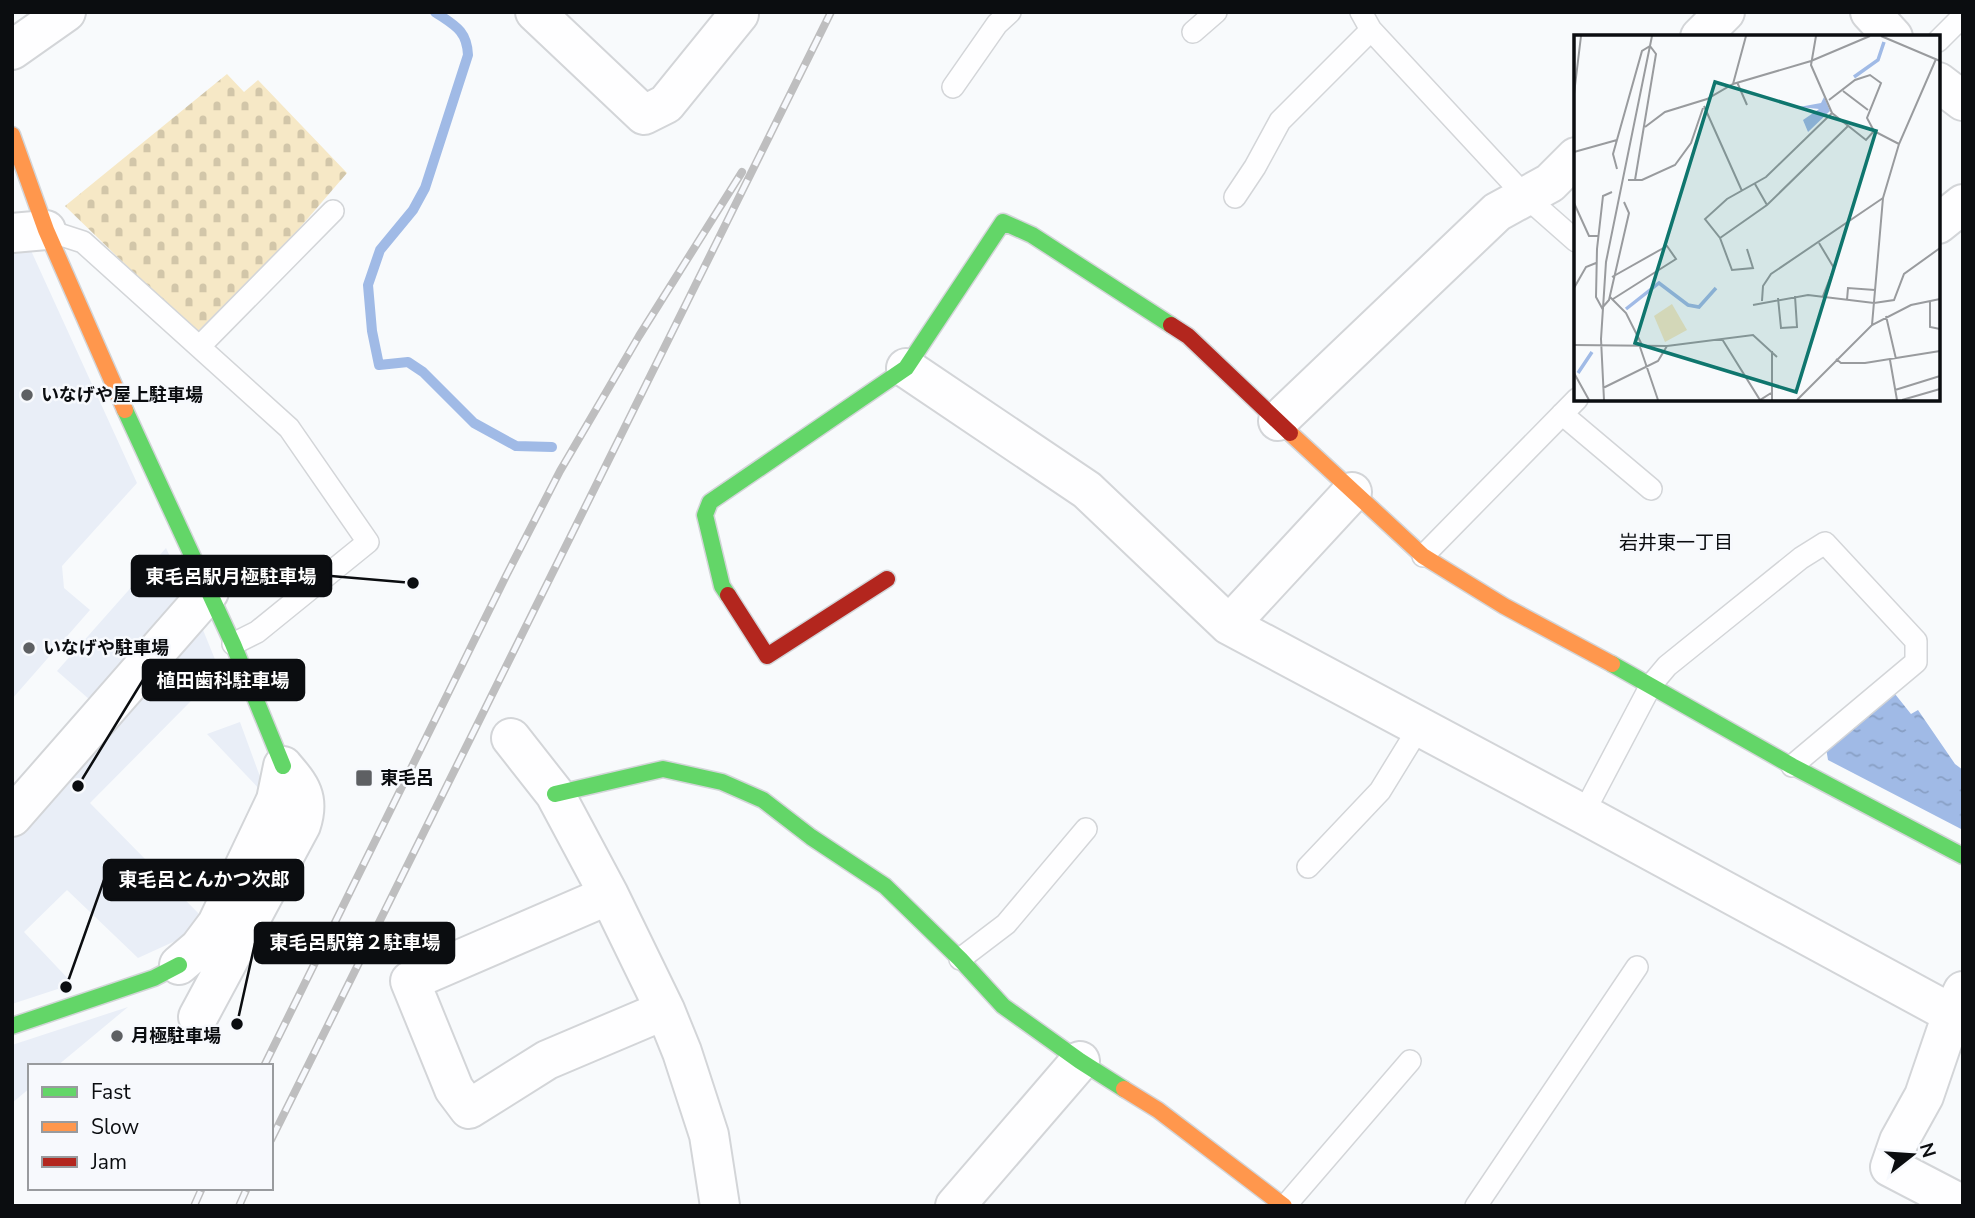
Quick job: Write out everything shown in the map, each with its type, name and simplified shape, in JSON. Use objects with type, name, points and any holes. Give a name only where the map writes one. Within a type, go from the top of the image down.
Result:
[{"type":"street","points":[[12,50],[66,12]]},
{"type":"street","points":[[534,12],[644,115],[666,104],[739,14],[736,12]]},
{"type":"street","points":[[1702,35],[1725,12]]},
{"type":"street","points":[[1870,12],[1892,35]]},
{"type":"street","points":[[1940,84],[1963,101]]},
{"type":"street","points":[[12,135],[29,232],[140,443],[233,644],[283,766],[296,780],[304,796],[306,810],[301,825],[228,964],[197,970],[179,965]]},
{"type":"street","points":[[1278,421],[1497,212],[1550,183],[1574,159]]},
{"type":"street","points":[[1940,222],[1963,204]]},
{"type":"street","points":[[887,579],[767,656],[722,586],[705,516],[710,502],[906,368],[1003,222],[1032,235],[1188,336],[1423,556],[1504,606],[1651,685],[1792,766],[1963,856]]},
{"type":"street","points":[[906,368],[1087,490],[1229,625],[1583,814],[1957,1003],[1924,1097],[1899,1141],[1890,1167],[1963,1205]]},
{"type":"street","points":[[1229,625],[1352,492]]},
{"type":"street","points":[[12,817],[208,592]]},
{"type":"street","points":[[511,738],[555,794],[609,894],[665,1010],[709,1135],[720,1206]]},
{"type":"street","points":[[12,1026],[154,978],[179,965],[199,948],[217,924],[276,800],[283,766]]},
{"type":"street","points":[[555,794],[663,769],[722,782],[762,800],[811,837],[885,886],[960,959],[1003,1006],[1080,1061],[1158,1110],[1284,1206]]},
{"type":"street","points":[[609,894],[410,981],[454,1089],[469,1109],[547,1060],[665,1010]]},
{"type":"street","points":[[955,1206],[1080,1061]]},
{"type":"lane","points":[[953,87],[997,24],[1010,12]]},
{"type":"lane","points":[[1194,32],[1216,12]]},
{"type":"lane","points":[[1940,39],[1963,16]]},
{"type":"lane","points":[[1235,197],[1280,121],[1366,21],[1526,197],[1574,239]]},
{"type":"lane","points":[[201,346],[333,211]]},
{"type":"lane","points":[[29,232],[83,242],[201,346],[289,428],[368,542],[257,632],[233,644]]},
{"type":"lane","points":[[1423,556],[1575,401]]},
{"type":"lane","points":[[1562,414],[1651,489]]},
{"type":"lane","points":[[1583,814],[1651,685],[1667,666],[1801,558],[1825,543],[1916,641],[1916,662],[1792,766]]},
{"type":"lane","points":[[1308,867],[1380,791],[1420,726]]},
{"type":"lane","points":[[960,959],[1006,924],[1086,829]]},
{"type":"lane","points":[[1476,1206],[1637,967]]},
{"type":"lane","points":[[1284,1206],[1410,1061]]},
{"type":"shaded area","points":[[28,244],[137,483],[62,566],[64,588],[90,610],[12,699],[12,253]]},
{"type":"shaded area","points":[[166,548],[187,593],[98,707],[57,671]]},
{"type":"shaded area","points":[[201,625],[225,684],[191,701],[90,803],[202,917],[195,932],[138,958],[67,890],[24,932],[73,984],[12,1004],[12,829]]},
{"type":"shaded area","points":[[240,722],[266,793],[265,795],[207,734]]},
{"type":"shaded area","points":[[128,1007],[59,1064],[28,1064],[28,1090],[12,1103],[12,1045]]},
{"type":"green space","points":[[227,74],[244,92],[258,80],[347,173],[278,253],[196,333],[65,206]]},
{"type":"water","points":[[1895,694],[1911,714],[1918,710],[1955,764],[1963,770],[1963,830],[1828,760],[1826,748]]},
{"type":"waterway","points":[[435,12],[462,34],[468,55],[425,188],[413,210],[380,250],[368,285],[372,331],[379,365],[408,362],[423,372],[474,423],[516,446],[552,447]]},
{"type":"railway","points":[[273,1136],[831,12]]},
{"type":"railway","points":[[265,1064],[560,471],[639,336],[742,172]]},
{"type":"railway","points":[[194,1206],[201,1190]]},
{"type":"railway","points":[[239,1206],[246,1190]]},
{"type":"traffic: fast","points":[[728,595],[722,586],[705,515],[710,502],[906,368],[1003,222],[1032,235],[1171,325]]},
{"type":"traffic: fast","points":[[125,410],[233,644],[283,766]]},
{"type":"traffic: fast","points":[[1612,664],[1792,766],[1963,856]]},
{"type":"traffic: fast","points":[[555,794],[663,769],[722,782],[763,800],[811,837],[885,886],[960,959],[1003,1006],[1124,1089]]},
{"type":"traffic: fast","points":[[12,1026],[154,978],[179,965]]},
{"type":"traffic: slow","points":[[12,135],[46,230],[125,410]]},
{"type":"traffic: slow","points":[[1290,433],[1423,556],[1504,606],[1612,664]]},
{"type":"traffic: slow","points":[[1124,1089],[1158,1110],[1284,1206]]},
{"type":"traffic: jam","points":[[1171,325],[1188,336],[1290,433]]},
{"type":"traffic: jam","points":[[728,595],[767,656],[887,579]]},
{"type":"place","name":"いなげや屋上駐車場","points":[[27,395]]},
{"type":"place","name":"東毛呂駅月極駐車場","points":[[413,583]]},
{"type":"place","name":"いなげや駐車場","points":[[29,648]]},
{"type":"place","name":"東毛呂","points":[[364,778]]},
{"type":"place","name":"植田歯科駐車場","points":[[78,786]]},
{"type":"place","name":"東毛呂とんかつ次郎","points":[[66,987]]},
{"type":"place","name":"東毛呂駅第２駐車場","points":[[237,1024]]},
{"type":"place","name":"月極駐車場","points":[[117,1036]]},
{"type":"district","name":"岩井東一丁目","points":[[1676,542]]}]
